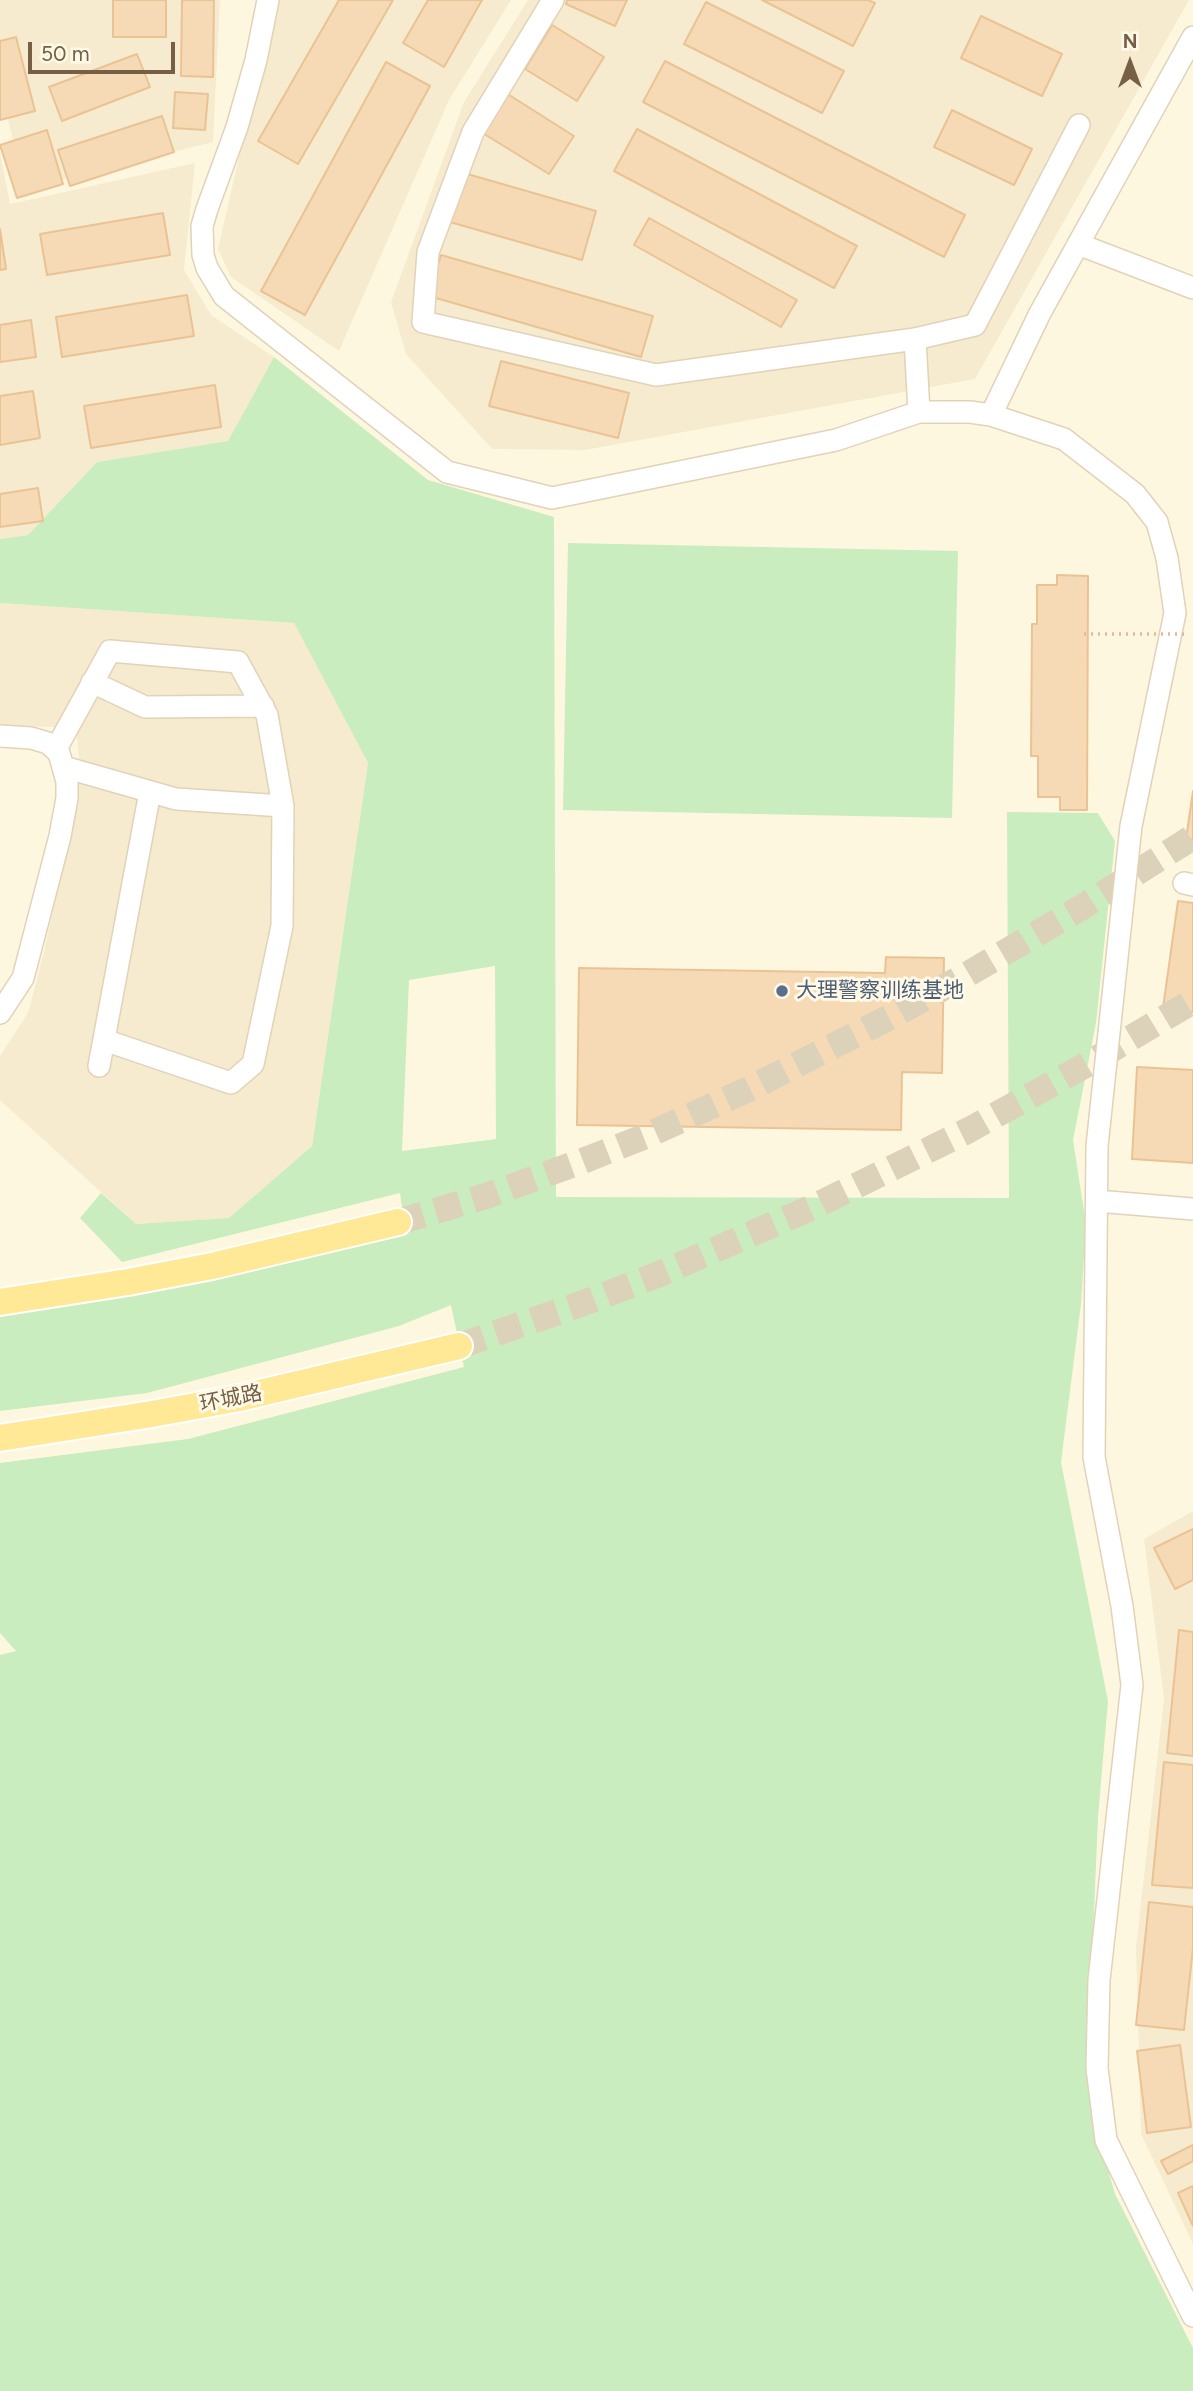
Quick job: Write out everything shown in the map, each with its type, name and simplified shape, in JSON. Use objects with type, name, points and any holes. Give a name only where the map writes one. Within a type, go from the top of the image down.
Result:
[{"type":"main road","points":[[0,1302],[200,1268],[398,1222]]},
{"type":"main road","name":"环城路","points":[[0,1438],[239,1398],[459,1346]]},
{"type":"street","points":[[268,0],[256,60],[237,127],[202,226],[203,256],[207,268],[224,296],[447,472],[552,498],[836,440],[919,412],[991,415],[1064,439],[1135,494],[1157,522],[1167,558],[1175,613],[1131,826],[1097,1146],[1094,1457],[1122,1606],[1132,1685],[1099,1980],[1097,2068],[1106,2140],[1193,2316]]},
{"type":"street","points":[[553,0],[474,132],[428,251],[423,322],[656,375],[915,339],[975,325],[1079,125]]},
{"type":"street","points":[[991,415],[1040,313],[1078,244],[1188,59],[1193,37]]},
{"type":"street","points":[[1078,244],[1193,288]]},
{"type":"street","points":[[915,339],[919,412]]},
{"type":"street","points":[[0,1013],[23,978],[62,823],[67,798],[60,758],[92,682],[110,651],[238,662],[267,715],[283,806],[282,926],[253,1065],[231,1083],[104,1040]]},
{"type":"street","points":[[92,682],[145,707],[263,706]]},
{"type":"street","points":[[0,736],[41,740],[60,758],[176,799],[283,806]]},
{"type":"street","points":[[99,1066],[150,792]]},
{"type":"street","points":[[1097,1200],[1193,1209]]},
{"type":"path","points":[[1084,634],[1186,634]]},
{"type":"shaded area","points":[[0,0],[220,0],[213,142],[25,189],[0,87]]},
{"type":"shaded area","points":[[275,0],[511,0],[449,100],[339,351],[231,277],[218,249]]},
{"type":"shaded area","points":[[528,0],[1189,0],[975,379],[585,450],[492,449],[406,354],[391,302],[464,102]]},
{"type":"shaded area","points":[[0,152],[10,204],[195,163],[184,270],[211,315],[274,357],[228,441],[97,462],[28,535],[0,539]]},
{"type":"shaded area","points":[[0,603],[294,623],[368,763],[312,1146],[229,1218],[136,1224],[0,1100],[0,1056],[28,1013],[44,952],[81,776],[76,728],[0,725]]},
{"type":"shaded area","points":[[1193,1511],[1193,2244],[1141,2134],[1136,1947],[1164,1699],[1144,1539]]},
{"type":"green space","points":[[274,357],[428,480],[554,517],[556,1197],[1009,1198],[1007,812],[1098,813],[1115,841],[1096,1023],[1073,1140],[1086,1224],[1081,1304],[1061,1462],[1108,1701],[1098,1817],[1093,1936],[1092,2115],[1115,2194],[1193,2348],[1193,2391],[0,2391],[0,1655],[16,1651],[0,1633],[0,1463],[188,1439],[464,1367],[451,1305],[399,1326],[147,1393],[0,1411],[0,1309],[263,1268],[374,1239],[406,1235],[400,1193],[122,1262],[80,1218],[101,1193],[136,1224],[229,1218],[312,1146],[368,763],[294,623],[0,603],[0,539],[28,535],[97,462],[228,441]],"holes":[[[495,966],[496,1139],[402,1151],[409,980]]]},
{"type":"green space","points":[[568,543],[958,551],[952,818],[563,810]]},
{"type":"building","points":[[113,0],[166,0],[166,37],[113,37]]},
{"type":"building","points":[[182,0],[214,0],[213,77],[181,76]]},
{"type":"building","points":[[339,0],[393,0],[298,164],[258,141]]},
{"type":"building","points":[[428,0],[482,0],[444,67],[403,43]]},
{"type":"building","points":[[567,0],[627,0],[615,26],[566,4]]},
{"type":"building","points":[[762,0],[868,0],[875,3],[853,46]]},
{"type":"building","points":[[706,2],[844,71],[822,113],[684,44]]},
{"type":"building","points":[[981,16],[1062,54],[1042,96],[961,58]]},
{"type":"building","points":[[552,25],[604,57],[577,101],[525,69]]},
{"type":"building","points":[[16,37],[35,111],[0,120],[0,41]]},
{"type":"building","points":[[137,54],[150,87],[62,121],[49,87]]},
{"type":"building","points":[[665,61],[965,215],[944,257],[643,102]]},
{"type":"building","points":[[386,62],[430,86],[305,315],[261,291]]},
{"type":"building","points":[[175,92],[208,94],[205,130],[173,128]]},
{"type":"building","points":[[506,93],[574,136],[549,174],[481,132]]},
{"type":"building","points":[[952,110],[1032,149],[1014,185],[934,147]]},
{"type":"building","points":[[162,116],[174,152],[70,186],[58,150]]},
{"type":"building","points":[[637,129],[857,246],[834,288],[614,171]]},
{"type":"building","points":[[47,130],[63,184],[17,198],[0,145]]},
{"type":"building","points":[[464,173],[596,211],[582,260],[450,222]]},
{"type":"building","points":[[163,213],[170,255],[47,275],[40,234]]},
{"type":"building","points":[[649,218],[797,300],[781,327],[634,245]]},
{"type":"building","points":[[0,229],[6,269],[0,270]]},
{"type":"building","points":[[441,255],[653,316],[641,357],[429,296]]},
{"type":"building","points":[[187,295],[194,336],[62,357],[56,317]]},
{"type":"building","points":[[31,320],[36,357],[0,362],[0,325]]},
{"type":"building","points":[[501,361],[629,393],[618,438],[489,406]]},
{"type":"building","points":[[215,385],[221,427],[91,448],[84,406]]},
{"type":"building","points":[[33,391],[40,438],[0,445],[0,396]]},
{"type":"building","points":[[38,488],[43,521],[0,527],[0,494]]},
{"type":"building","points":[[1057,575],[1088,576],[1087,810],[1060,810],[1060,797],[1038,797],[1038,756],[1031,756],[1032,624],[1037,624],[1037,585],[1057,585]]},
{"type":"building","points":[[1193,791],[1193,840],[1186,839]]},
{"type":"building","points":[[1178,901],[1193,903],[1193,1012],[1163,1008]]},
{"type":"building","points":[[886,957],[944,958],[942,1073],[902,1072],[901,1130],[577,1125],[579,968],[885,973]]},
{"type":"building","points":[[1137,1067],[1193,1070],[1193,1163],[1132,1159]]},
{"type":"building","points":[[1193,1529],[1193,1580],[1175,1589],[1154,1548]]},
{"type":"building","points":[[1179,1630],[1193,1632],[1193,1756],[1167,1753]]},
{"type":"building","points":[[1164,1762],[1193,1765],[1193,1888],[1152,1885]]},
{"type":"building","points":[[1149,1902],[1193,1907],[1193,1948],[1184,2030],[1136,2025]]},
{"type":"building","points":[[1180,2045],[1191,2127],[1147,2133],[1137,2051]]},
{"type":"building","points":[[1193,2145],[1193,2161],[1168,2174],[1161,2161]]},
{"type":"building","points":[[1193,2186],[1193,2226],[1178,2193]]},
{"type":"tunnel","points":[[398,1222],[486,1196],[580,1162],[646,1136],[749,1089],[968,974],[1084,906],[1193,837]]},
{"type":"tunnel","points":[[459,1346],[657,1275],[813,1207],[969,1130],[1193,1001]]},
{"type":"place","name":"大理警察训练基地","points":[[782,991]]}]
